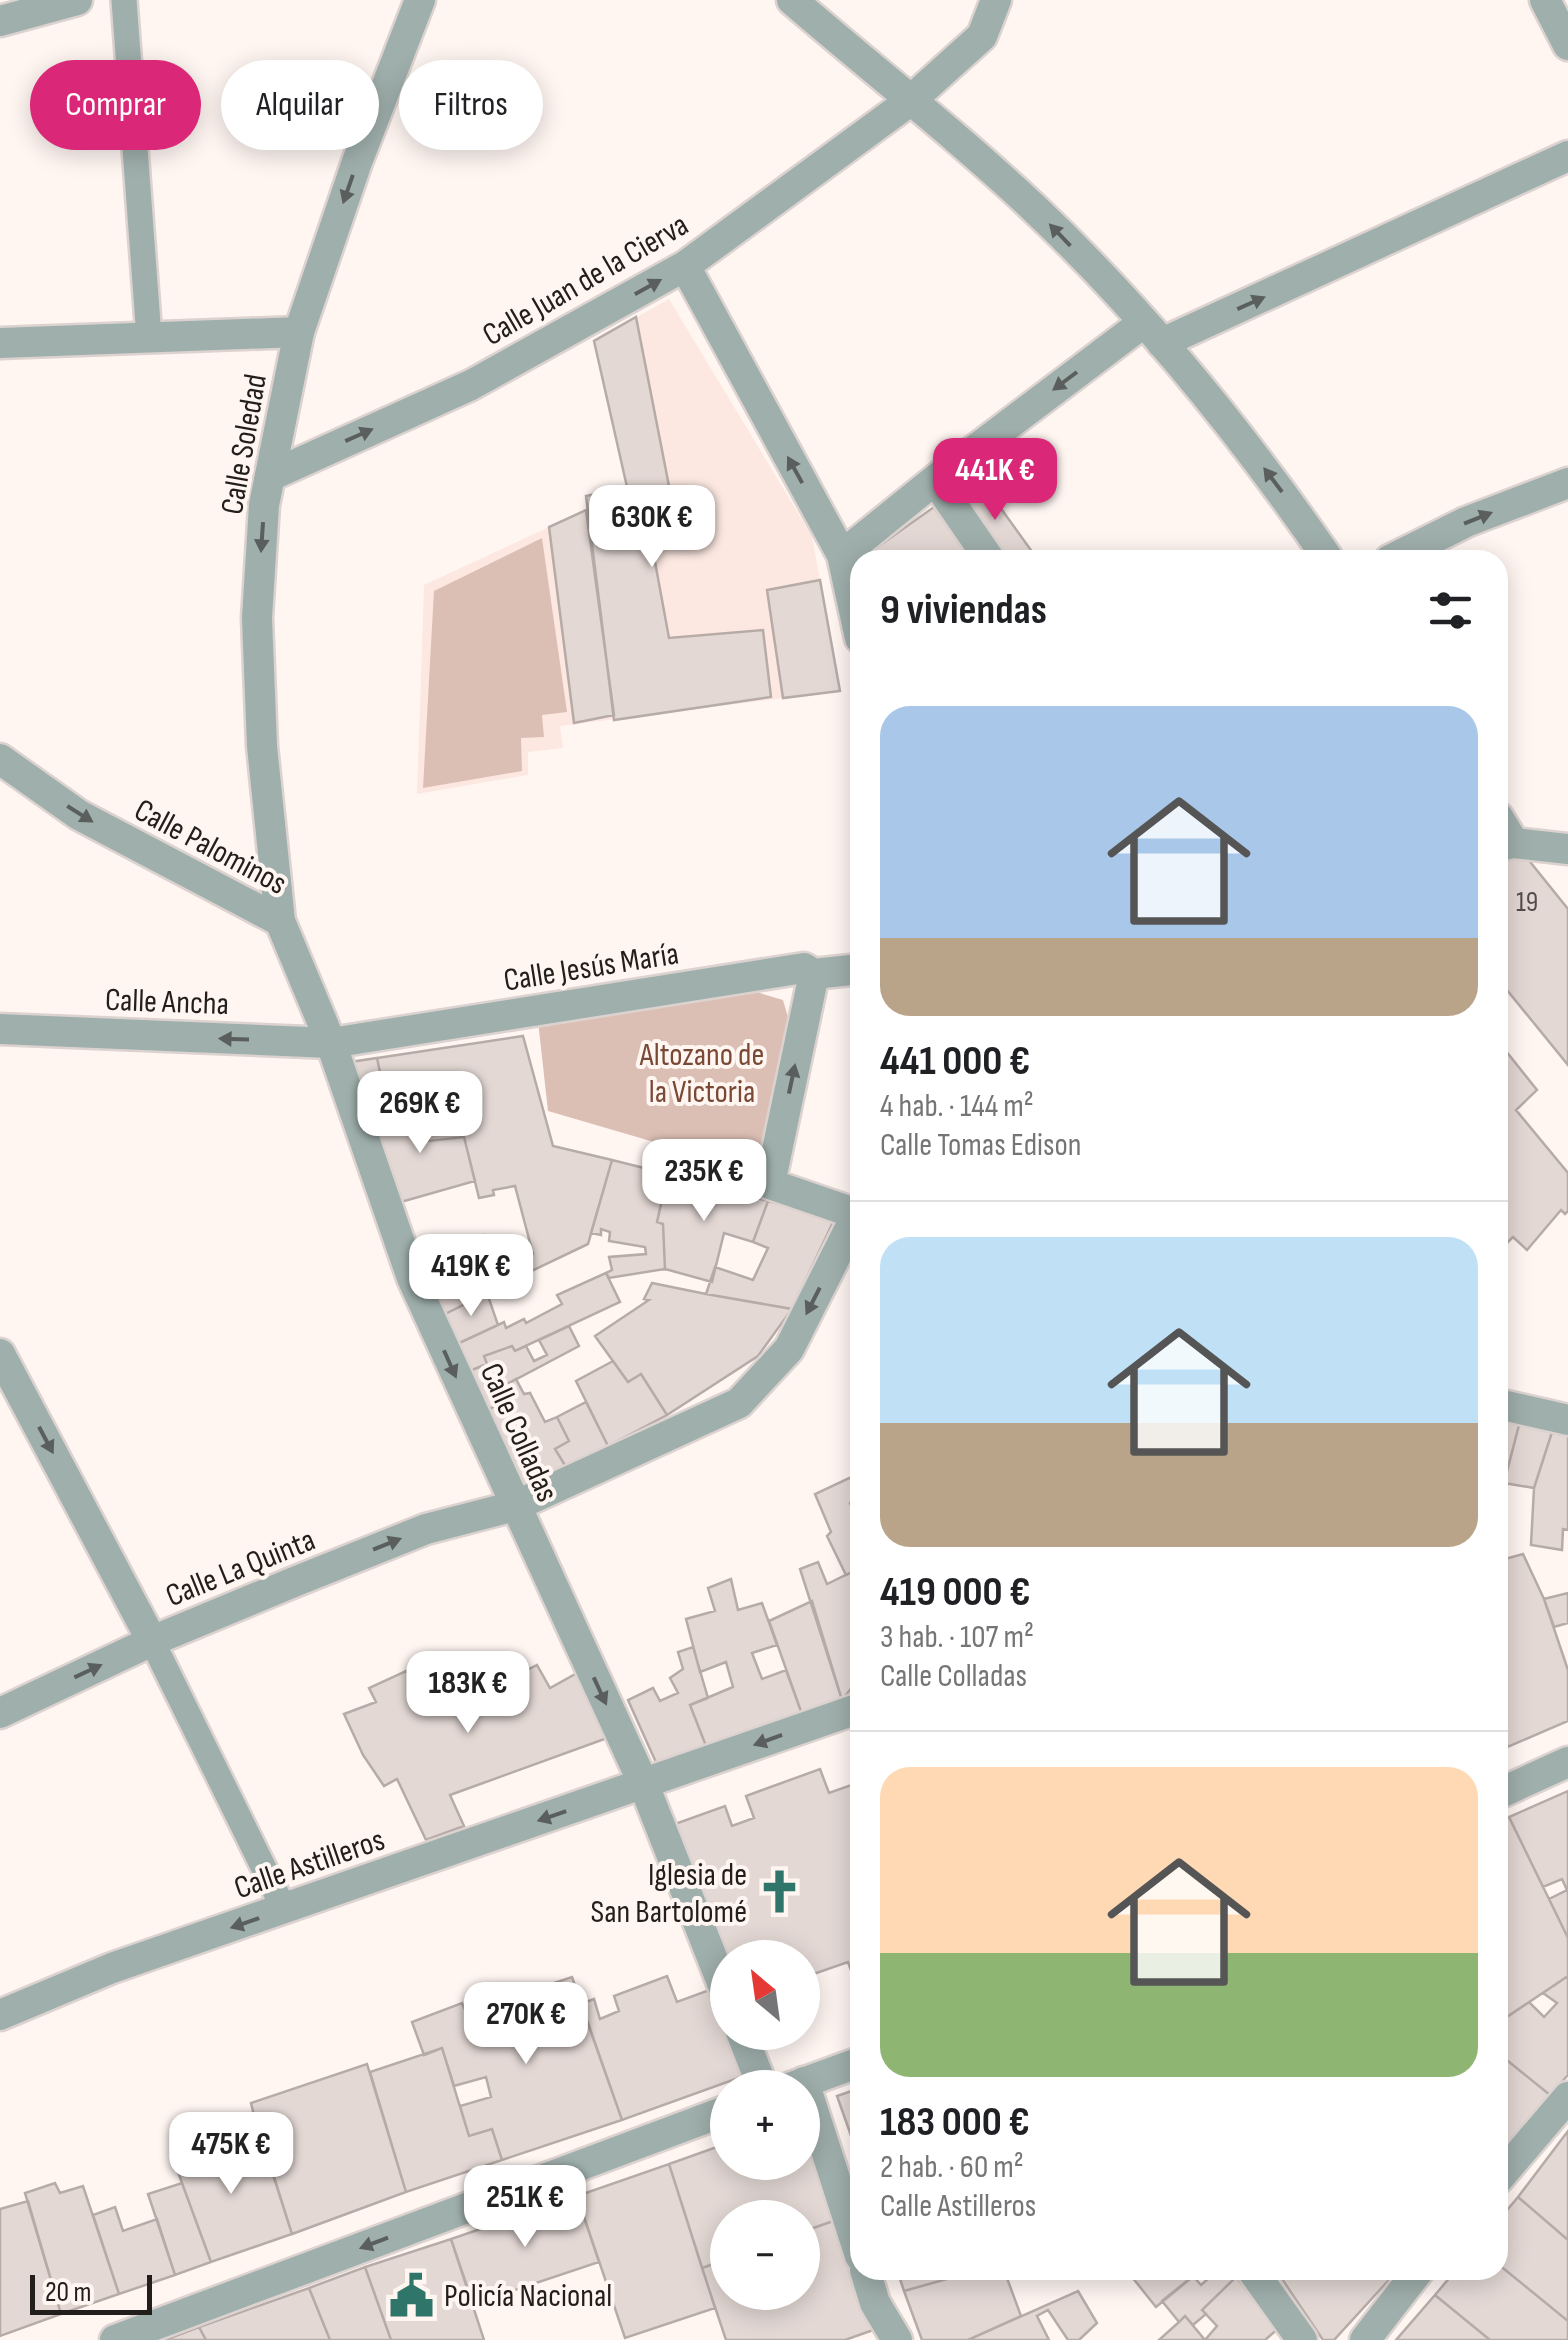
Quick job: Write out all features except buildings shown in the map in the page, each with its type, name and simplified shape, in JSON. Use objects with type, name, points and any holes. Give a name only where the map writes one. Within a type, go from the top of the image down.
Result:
[{"type":"street","points":[[0,21],[77,0]]},
{"type":"street","points":[[124,0],[150,338]]},
{"type":"street","name":"Calle Soledad","points":[[280,921],[262,746],[257,618],[264,506],[299,332],[357,162],[420,0]]},
{"type":"street","points":[[792,0],[1036,210],[1153,333],[1276,483],[1322,550]]},
{"type":"street","name":"Calle Juan de la Cierva","points":[[270,476],[470,385],[685,266],[910,102],[982,36],[996,0]]},
{"type":"street","points":[[1544,0],[1568,45]]},
{"type":"street","points":[[842,556],[936,480],[1153,333],[1568,156]]},
{"type":"street","points":[[685,266],[842,556],[850,592]]},
{"type":"street","points":[[0,344],[299,332]]},
{"type":"street","points":[[936,480],[983,550]]},
{"type":"street","points":[[1410,550],[1466,522],[1568,483]]},
{"type":"street","name":"Calle Palominos","points":[[0,759],[80,815],[280,921],[331,1043]]},
{"type":"street","points":[[1508,837],[1568,849]]},
{"type":"street","name":"Calle Jesús María","points":[[331,1043],[804,968],[814,974],[850,970]]},
{"type":"street","points":[[814,974],[770,1184],[850,1211]]},
{"type":"street","name":"Calle Ancha","points":[[0,1029],[331,1043]]},
{"type":"street","name":"Calle Colladas","points":[[331,1043],[412,1278],[644,1785],[710,1952]]},
{"type":"street","name":"Calle La Quinta","points":[[0,1713],[152,1641],[426,1529],[514,1506],[670,1438],[739,1402],[789,1349],[850,1230]]},
{"type":"street","points":[[0,1354],[152,1641],[284,1909]]},
{"type":"street","points":[[1508,1406],[1568,1420]]},
{"type":"street","name":"Calle Astilleros","points":[[0,2014],[112,1968],[850,1712]]},
{"type":"street","points":[[1508,1789],[1568,1762]]},
{"type":"street","points":[[820,2077],[850,2066]]},
{"type":"street","points":[[1508,2167],[1568,2097]]},
{"type":"street","points":[[115,2340],[710,2117]]},
{"type":"street","points":[[820,2147],[850,2229]]},
{"type":"street","points":[[868,2280],[875,2303],[898,2340]]},
{"type":"street","points":[[1259,2280],[1302,2340]]},
{"type":"street","points":[[1364,2340],[1411,2280]]},
{"type":"shaded area","points":[[669,299],[812,536],[840,691],[560,726],[563,748],[528,752],[528,775],[417,794],[424,585],[586,510],[586,496],[627,487],[594,341]]},
{"type":"green space","points":[[542,538],[567,712],[542,715],[544,737],[521,738],[522,771],[423,788],[434,591]]},
{"type":"green space","name":"Altozano de la Victoria","points":[[740,987],[783,1000],[792,1031],[760,1173],[548,1111],[538,1021]]},
{"type":"place","name":"Iglesia de San Bartolomé","points":[[780,1892]]},
{"type":"place","name":"Policía Nacional","points":[[411,2295]]}]
